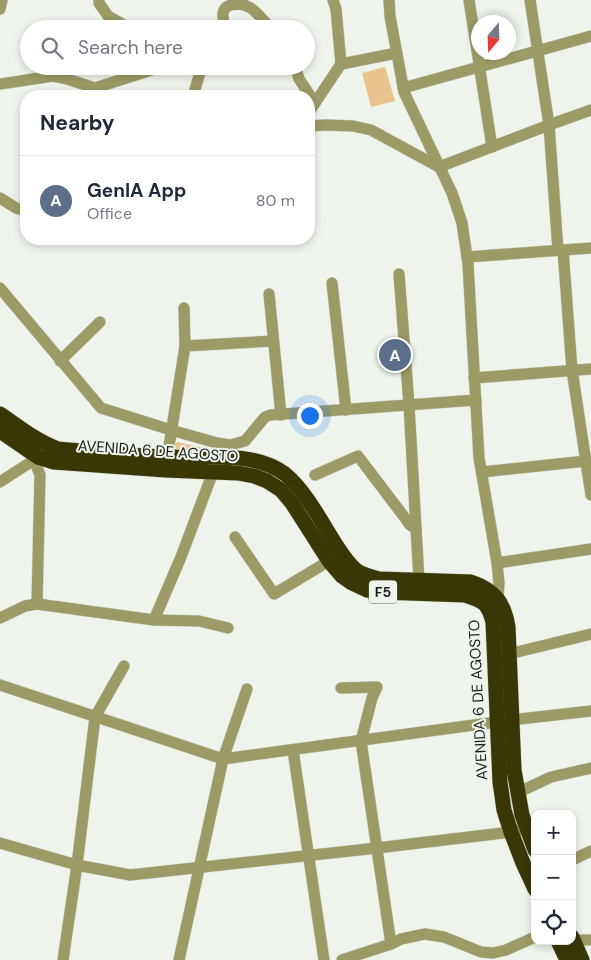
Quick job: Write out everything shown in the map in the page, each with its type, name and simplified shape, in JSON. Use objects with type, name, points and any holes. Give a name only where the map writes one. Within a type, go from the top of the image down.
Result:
[{"type":"highway","name":"AVENIDA 6 DE AGOSTO","points":[[0,414],[36,439],[39,454]]},
{"type":"highway","name":"AVENIDA 6 DE AGOSTO","points":[[0,431],[54,462],[166,464],[243,458],[265,464],[285,474],[329,561],[342,576],[471,582],[481,585],[490,591],[498,598],[502,606],[500,624],[504,721],[522,815],[518,831],[523,863],[531,881]]},
{"type":"highway","name":"AVENIDA 6 DE AGOSTO","points":[[166,464],[213,472],[254,476],[267,481],[281,490],[308,500],[355,577],[367,590],[465,595],[485,603],[500,624],[508,654],[500,782],[504,810],[518,831],[531,846]]},
{"type":"highway","points":[[481,601],[498,598]]},
{"type":"highway","points":[[560,945],[566,960]]},
{"type":"highway","points":[[576,945],[582,960]]},
{"type":"street","points":[[0,9],[2,0]]},
{"type":"street","points":[[99,0],[108,16],[115,20]]},
{"type":"street","points":[[315,103],[341,64],[336,9],[333,0]]},
{"type":"street","points":[[389,0],[390,16],[404,92],[452,193],[462,223],[467,257],[479,458],[500,584],[498,598]]},
{"type":"street","points":[[469,0],[492,147]]},
{"type":"street","points":[[530,0],[549,125],[572,370],[591,495]]},
{"type":"street","points":[[223,20],[222,14],[225,8],[242,2],[252,5],[264,20]]},
{"type":"street","points":[[403,88],[591,36]]},
{"type":"street","points":[[341,64],[397,53]]},
{"type":"street","points":[[94,90],[136,75]]},
{"type":"street","points":[[195,90],[199,75]]},
{"type":"street","points":[[298,75],[304,90]]},
{"type":"street","points":[[0,84],[53,76],[96,88]]},
{"type":"street","points":[[315,126],[353,126],[371,130],[439,166],[591,110]]},
{"type":"street","points":[[0,198],[20,209]]},
{"type":"street","points":[[467,257],[591,248]]},
{"type":"street","points":[[399,274],[420,580]]},
{"type":"street","points":[[332,282],[346,410]]},
{"type":"street","points":[[0,288],[101,408],[217,443],[237,444],[245,441],[265,418],[270,416],[476,400]]},
{"type":"street","points":[[269,294],[281,415]]},
{"type":"street","points":[[166,464],[185,346],[184,308]]},
{"type":"street","points":[[60,361],[100,322]]},
{"type":"street","points":[[185,346],[273,341]]},
{"type":"street","points":[[474,378],[591,369]]},
{"type":"street","points":[[0,482],[39,454]]},
{"type":"street","points":[[37,604],[39,454]]},
{"type":"street","points":[[315,475],[358,456],[409,524],[416,529]]},
{"type":"street","points":[[482,472],[586,461]]},
{"type":"street","points":[[154,620],[181,557],[213,472]]},
{"type":"street","points":[[235,537],[274,594],[329,561]]},
{"type":"street","points":[[497,563],[591,549]]},
{"type":"street","points":[[0,618],[25,606],[37,604],[154,620],[199,621],[228,628]]},
{"type":"street","points":[[508,654],[591,634]]},
{"type":"street","points":[[63,960],[95,717],[124,666]]},
{"type":"street","points":[[0,685],[223,759],[591,711]]},
{"type":"street","points":[[341,688],[377,687],[372,698],[361,741],[378,848],[390,944]]},
{"type":"street","points":[[179,960],[223,759],[247,689]]},
{"type":"street","points":[[293,750],[324,960]]},
{"type":"street","points":[[517,793],[551,777],[591,768]]},
{"type":"street","points":[[0,843],[77,865],[130,875],[518,831]]},
{"type":"street","points":[[576,858],[591,851]]},
{"type":"street","points":[[342,960],[401,939],[425,934],[444,937],[481,952],[486,956],[506,950],[531,939]]},
{"type":"street","points":[[576,939],[591,940]]},
{"type":"shaded area","points":[[385,67],[395,101],[371,107],[362,73]]},
{"type":"shaded area","points":[[178,442],[216,451],[174,450],[175,443]]},
{"type":"place","name":"GenIA App","points":[[395,355]]}]
